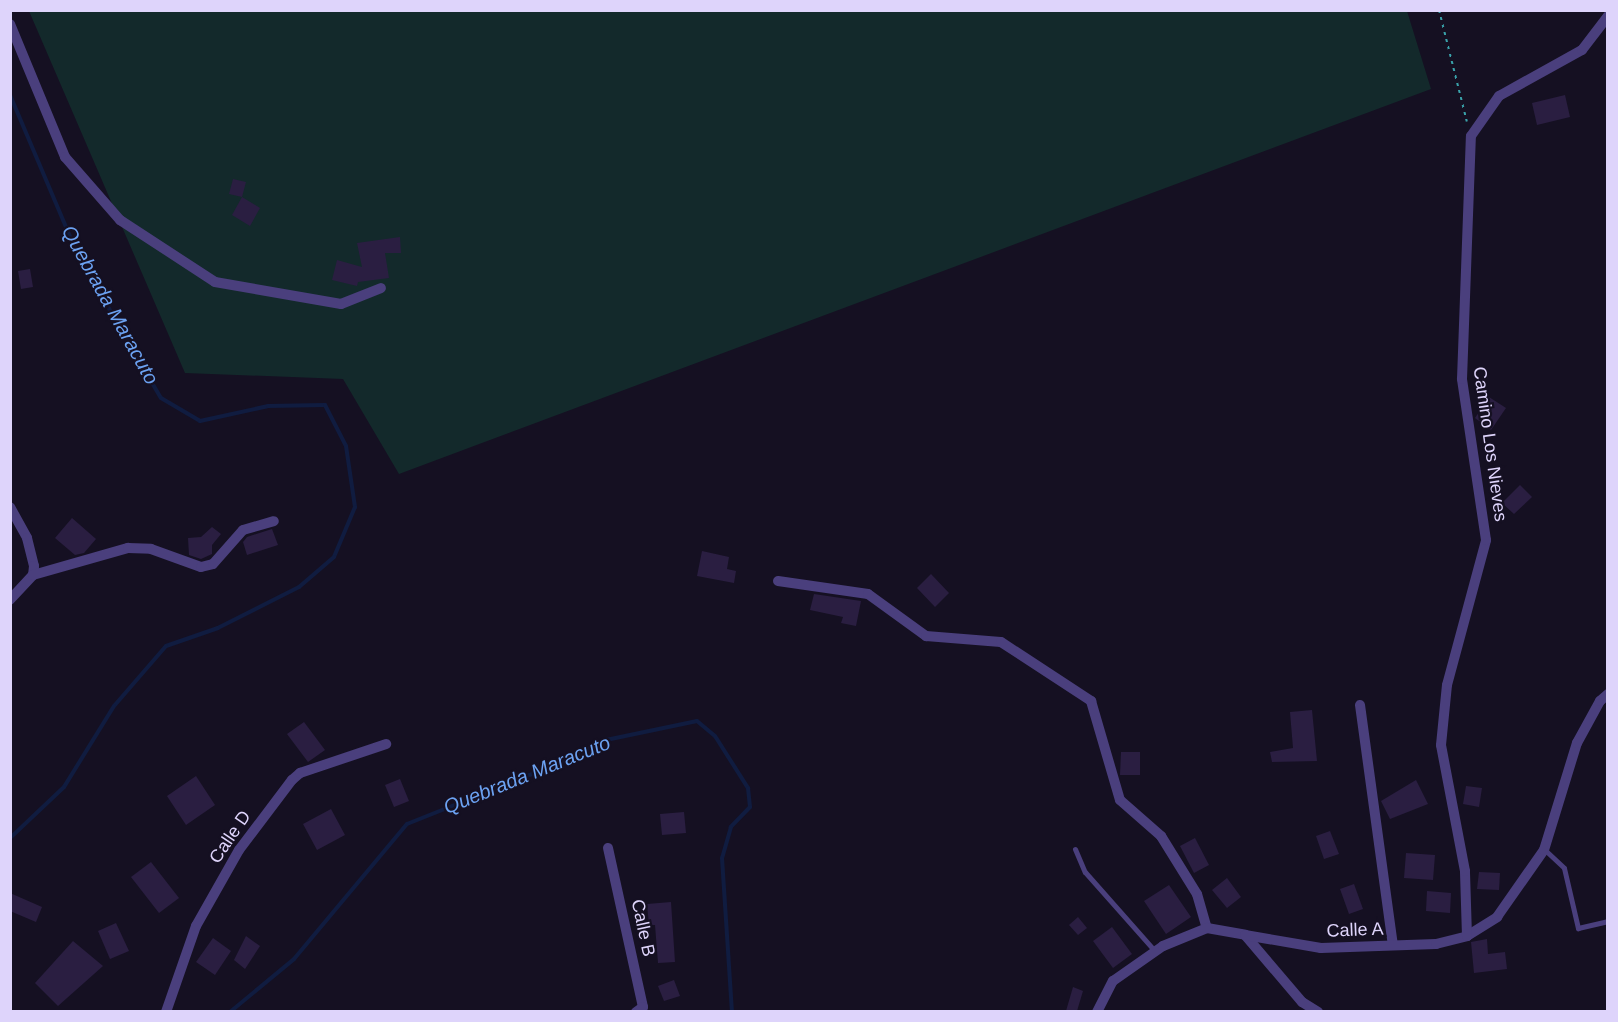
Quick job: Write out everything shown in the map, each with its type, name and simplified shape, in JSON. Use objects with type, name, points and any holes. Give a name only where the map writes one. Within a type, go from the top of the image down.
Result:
[{"type":"street","points":[[1471,136],[1499,96],[1582,50],[1608,16]]},
{"type":"street","points":[[10,24],[65,157],[120,220],[216,282],[341,304],[381,288]]},
{"type":"street","name":"Camino Los Nieves","points":[[1467,936],[1465,871],[1441,745],[1447,685],[1486,540],[1462,379],[1471,136]]},
{"type":"street","points":[[10,507],[33,555],[33,574]]},
{"type":"street","points":[[10,600],[33,574],[128,548],[151,549],[201,567],[213,564],[243,530],[274,521]]},
{"type":"street","points":[[778,581],[868,594],[926,636],[1001,642],[1090,700],[1120,800],[1161,836],[1197,894],[1207,928],[1155,951],[1113,981],[1097,1011]]},
{"type":"street","name":"Calle A","points":[[1207,928],[1321,948],[1436,944],[1467,936],[1497,917],[1544,850],[1577,742],[1600,701],[1608,694]]},
{"type":"street","points":[[1360,705],[1393,945]]},
{"type":"street","name":"Calle D","points":[[166,1011],[196,926],[239,850],[292,780],[300,773],[386,744]]},
{"type":"street","name":"Calle B","points":[[608,848],[643,1007],[636,1011]]},
{"type":"street","points":[[1245,935],[1302,1002],[1318,1011]]},
{"type":"lane","points":[[1075,849],[1085,872],[1155,951]]},
{"type":"lane","points":[[1544,850],[1564,868],[1578,928],[1608,921]]},
{"type":"path","points":[[1438,10],[1471,136]]},
{"type":"green space","points":[[29,11],[1407,11],[1431,89],[399,474],[343,379],[185,373]]},
{"type":"building","points":[[1565,95],[1570,117],[1537,125],[1532,103]]},
{"type":"building","points":[[233,179],[246,182],[242,197],[229,194]]},
{"type":"building","points":[[242,197],[260,208],[250,226],[232,215]]},
{"type":"building","points":[[400,237],[401,253],[385,253],[389,278],[358,282],[357,286],[332,280],[337,260],[362,267],[357,243]]},
{"type":"building","points":[[30,269],[33,287],[21,289],[18,271]]},
{"type":"building","points":[[1489,397],[1506,408],[1491,430],[1475,418]]},
{"type":"building","points":[[1520,485],[1532,497],[1514,514],[1502,503]]},
{"type":"building","points":[[72,518],[96,539],[84,553],[75,555],[55,538]]},
{"type":"building","points":[[212,527],[221,534],[212,545],[212,554],[201,559],[189,555],[188,538],[201,537]]},
{"type":"building","points":[[272,529],[278,545],[247,555],[243,542],[247,537]]},
{"type":"building","points":[[702,551],[729,557],[727,569],[736,571],[734,583],[697,576]]},
{"type":"building","points":[[931,574],[949,593],[935,607],[917,588]]},
{"type":"building","points":[[814,594],[861,601],[856,626],[841,623],[843,617],[810,610]]},
{"type":"building","points":[[1312,710],[1317,761],[1272,762],[1270,752],[1293,748],[1290,712]]},
{"type":"building","points":[[304,722],[325,750],[308,762],[287,734]]},
{"type":"building","points":[[1121,752],[1140,752],[1140,775],[1120,775]]},
{"type":"building","points":[[196,776],[215,805],[186,825],[167,796]]},
{"type":"building","points":[[400,779],[409,801],[394,807],[385,785]]},
{"type":"building","points":[[1416,780],[1428,804],[1390,819],[1381,801]]},
{"type":"building","points":[[1466,786],[1482,788],[1479,807],[1463,804]]},
{"type":"building","points":[[331,809],[345,835],[317,850],[303,824]]},
{"type":"building","points":[[684,812],[686,833],[662,835],[660,814]]},
{"type":"building","points":[[1330,831],[1339,854],[1324,859],[1316,836]]},
{"type":"building","points":[[1195,838],[1209,865],[1194,873],[1180,846]]},
{"type":"building","points":[[1406,853],[1435,855],[1433,880],[1404,878]]},
{"type":"building","points":[[151,862],[179,898],[159,913],[131,877]]},
{"type":"building","points":[[1479,872],[1500,873],[1499,890],[1477,889]]},
{"type":"building","points":[[1227,878],[1241,897],[1227,908],[1212,890]]},
{"type":"building","points":[[1354,884],[1363,909],[1349,914],[1340,889]]},
{"type":"building","points":[[1169,885],[1191,917],[1166,934],[1144,901]]},
{"type":"building","points":[[1427,891],[1451,893],[1450,913],[1426,911]]},
{"type":"building","points":[[10,893],[42,907],[36,922],[10,911]]},
{"type":"building","points":[[671,902],[675,962],[658,963],[655,925],[649,925],[647,904]]},
{"type":"building","points":[[1078,917],[1087,928],[1078,935],[1069,925]]},
{"type":"building","points":[[116,923],[129,951],[110,959],[98,931]]},
{"type":"building","points":[[1112,927],[1132,954],[1113,968],[1093,941]]},
{"type":"building","points":[[246,936],[260,946],[245,969],[234,960]]},
{"type":"building","points":[[213,938],[231,951],[215,975],[196,962]]},
{"type":"building","points":[[1487,939],[1488,954],[1505,952],[1507,969],[1474,973],[1471,942]]},
{"type":"building","points":[[73,941],[103,966],[58,1006],[35,983]]},
{"type":"building","points":[[674,980],[680,996],[664,1001],[658,986]]},
{"type":"building","points":[[1073,987],[1083,991],[1077,1011],[1066,1011]]},
{"type":"waterway","name":"Quebrada Maracuto","points":[[10,95],[78,255],[161,398],[200,421],[268,406],[325,405],[346,446],[355,507],[334,557],[299,587],[218,628],[166,646],[114,706],[64,787],[10,838]]},
{"type":"waterway","name":"Quebrada Maracuto","points":[[230,1012],[294,959],[407,824],[557,764],[606,740],[697,721],[715,736],[748,788],[750,807],[731,827],[722,858],[732,1012]]}]
